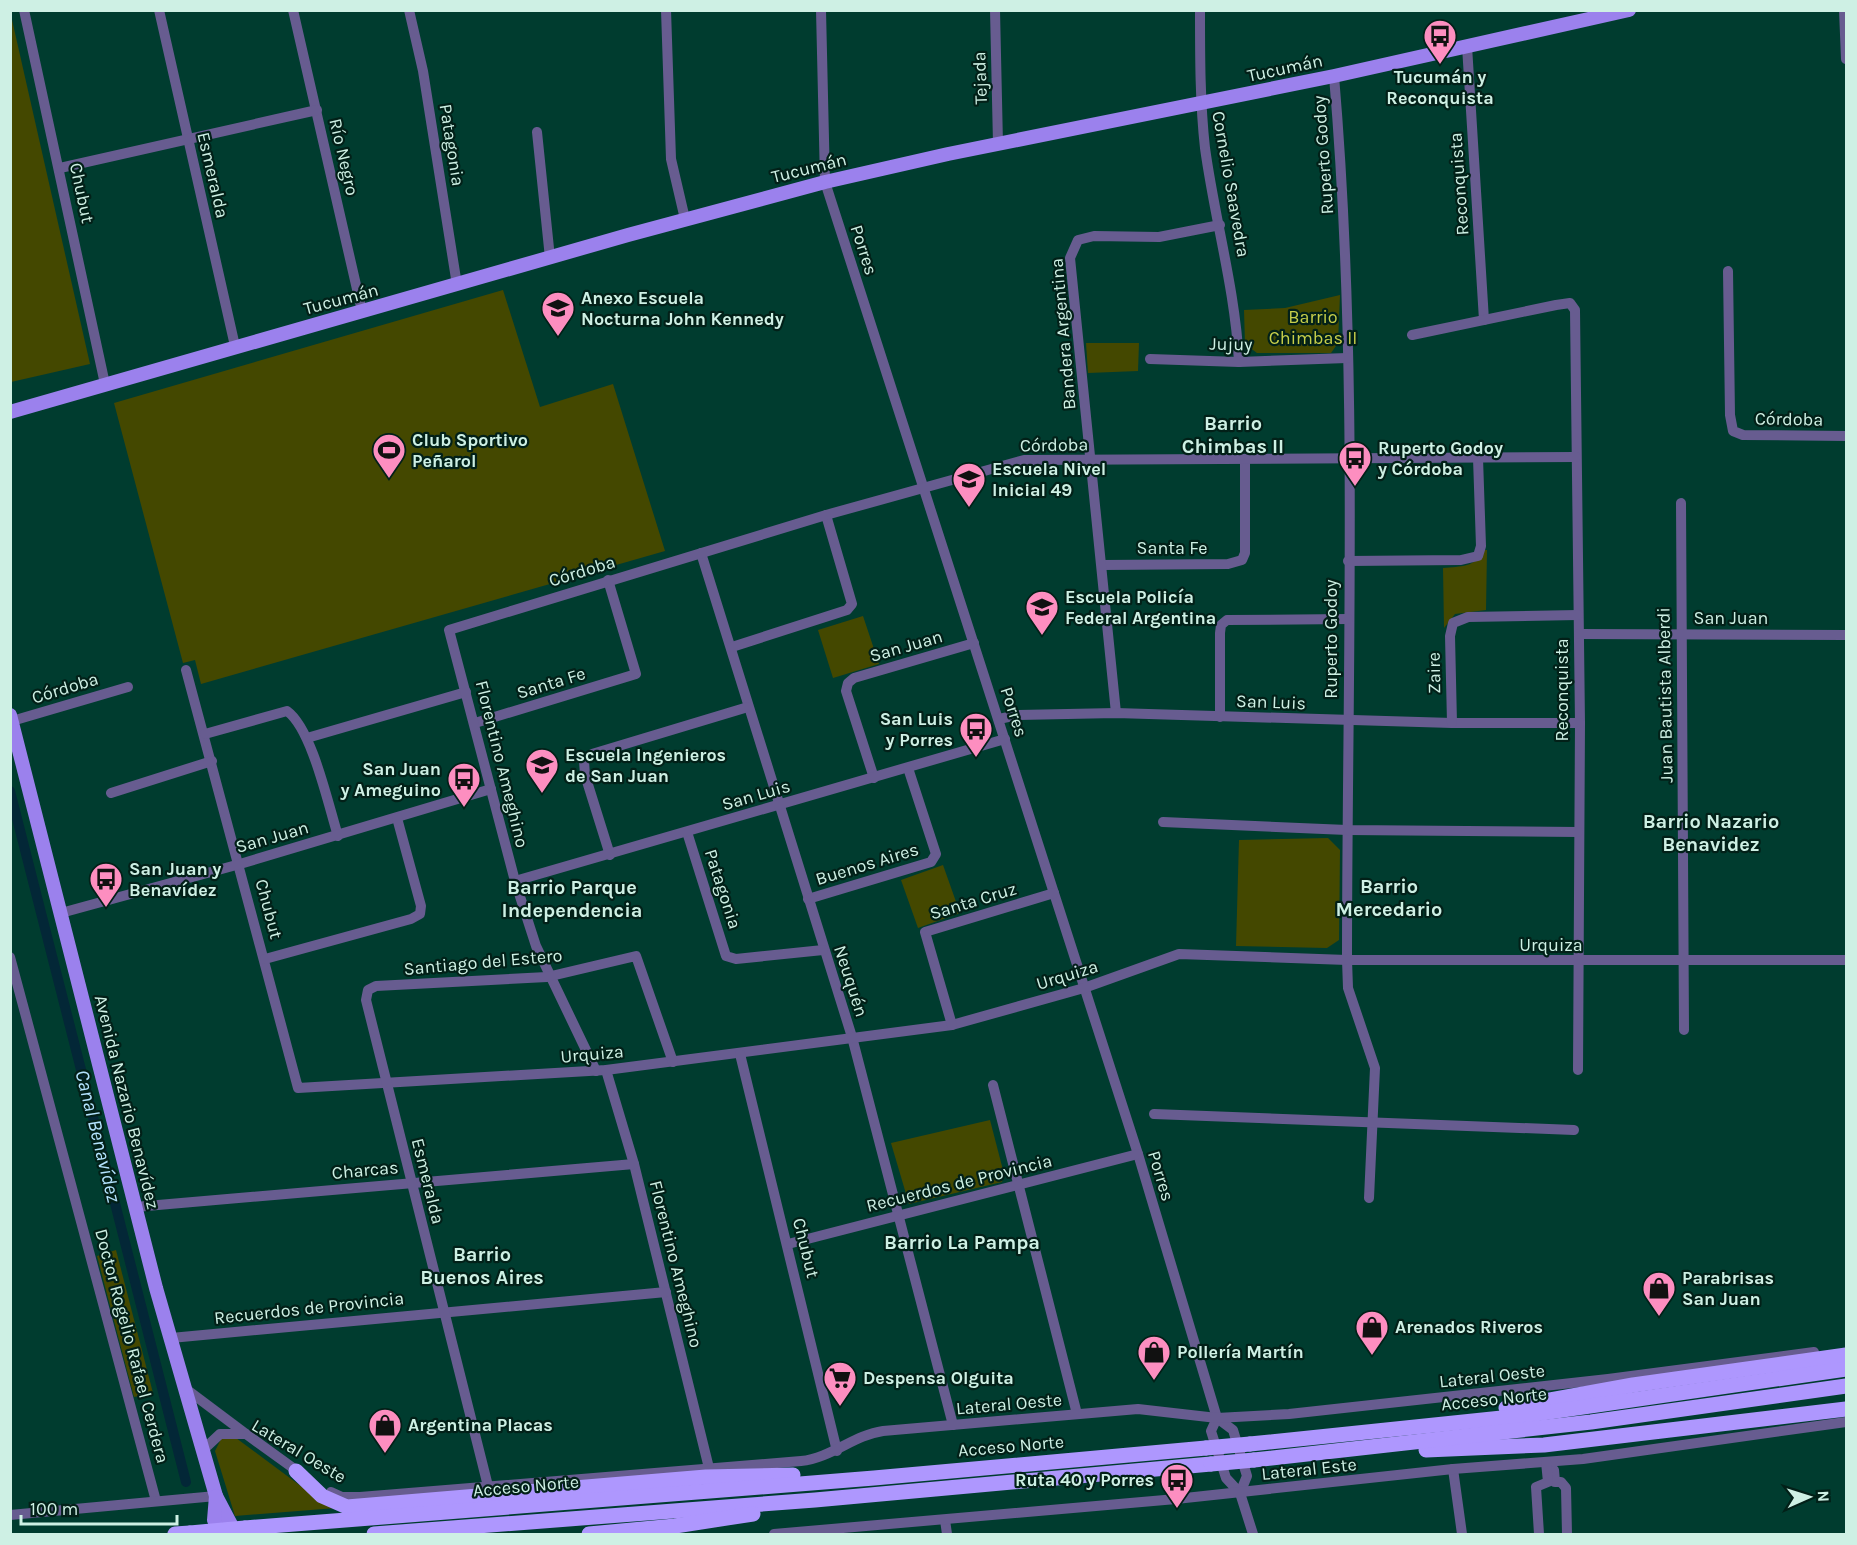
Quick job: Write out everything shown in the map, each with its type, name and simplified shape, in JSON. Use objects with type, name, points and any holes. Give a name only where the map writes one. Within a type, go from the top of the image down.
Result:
[{"type":"highway","points":[[1390,1429],[1633,1385],[1846,1355]]},
{"type":"highway","name":"Acceso Norte","points":[[182,1534],[874,1478],[1250,1444],[1592,1407],[1846,1369]]},
{"type":"highway","name":"Acceso Norte","points":[[374,1534],[815,1500],[1336,1452],[1591,1422],[1846,1386]]},
{"type":"highway","points":[[1336,1452],[1544,1445],[1846,1409]]},
{"type":"highway","points":[[296,1471],[322,1496],[347,1507],[706,1477],[783,1475],[874,1478]]},
{"type":"highway","points":[[589,1534],[725,1519],[815,1500]]},
{"type":"main road","name":"Tucumán","points":[[10,412],[685,219],[825,182],[998,144],[1334,76],[1599,14],[1629,10]]},
{"type":"main road","name":"Avenida Nazario Benavídez","points":[[11,718],[135,1207],[171,1338],[216,1496],[240,1531]]},
{"type":"main road","name":"Avenida Nazario Benavídez","points":[[216,1496],[214,1520],[220,1534]]},
{"type":"street","name":"Chubut","points":[[24,10],[105,384]]},
{"type":"street","name":"Esmeralda","points":[[159,10],[235,346]]},
{"type":"street","name":"Río Negro","points":[[293,10],[362,311]]},
{"type":"street","name":"Patagonia","points":[[409,10],[423,71],[457,285]]},
{"type":"street","points":[[666,10],[671,159],[685,219]]},
{"type":"street","name":"Porres","points":[[821,10],[825,182],[1138,1154],[1217,1418],[1233,1430],[1247,1476],[1240,1493]]},
{"type":"street","name":"Tejada","points":[[994,10],[998,144]]},
{"type":"street","name":"Cornelio Saavedra","points":[[1200,10],[1201,104],[1206,151],[1233,289],[1239,362]]},
{"type":"street","points":[[1844,10],[1846,59]]},
{"type":"street","name":"Reconquista","points":[[1467,46],[1484,320],[1570,303],[1575,310],[1580,723],[1578,1070]]},
{"type":"street","name":"Ruperto Godoy","points":[[1334,76],[1344,189],[1347,358],[1347,960],[1348,988],[1374,1068],[1369,1198]]},
{"type":"street","points":[[60,168],[317,110]]},
{"type":"street","points":[[537,132],[550,258]]},
{"type":"street","name":"Bandera Argentina","points":[[1116,713],[1070,258],[1078,240],[1094,236],[1159,237],[1220,225]]},
{"type":"street","name":"Córdoba","points":[[1728,271],[1730,416],[1733,431],[1743,435],[1846,436]]},
{"type":"street","points":[[1412,335],[1484,320]]},
{"type":"street","name":"Jujuy","points":[[1150,359],[1239,362],[1347,358]]},
{"type":"street","name":"Córdoba","points":[[449,630],[826,515],[1024,460],[1576,457]]},
{"type":"street","points":[[1348,561],[1461,560],[1478,556],[1481,546],[1478,458]]},
{"type":"street","name":"Santa Fe","points":[[1102,565],[1228,564],[1242,560],[1245,553],[1245,460]]},
{"type":"street","name":"Juan Bautista Alberdi","points":[[1681,503],[1684,1030]]},
{"type":"street","points":[[732,647],[847,610],[852,604],[826,515]]},
{"type":"street","name":"Neuquén","points":[[701,553],[852,1037],[953,1425]]},
{"type":"street","name":"Santa Fe","points":[[475,723],[636,674],[608,580]]},
{"type":"street","name":"Zaire","points":[[1452,723],[1450,636],[1453,623],[1468,618],[1578,615]]},
{"type":"street","points":[[1220,717],[1220,633],[1221,625],[1227,620],[1348,619]]},
{"type":"street","name":"Florentino Ameghino","points":[[449,630],[515,881],[536,946],[601,1070],[634,1164],[709,1468]]},
{"type":"street","name":"San Juan","points":[[1579,634],[1846,635]]},
{"type":"street","name":"San Juan","points":[[874,778],[846,691],[848,683],[854,678],[974,642]]},
{"type":"street","name":"Chubut","points":[[186,670],[240,864],[298,1088]]},
{"type":"street","name":"Córdoba","points":[[11,718],[128,687]]},
{"type":"street","points":[[307,738],[466,692]]},
{"type":"street","points":[[610,855],[585,775],[584,761],[592,754],[748,707]]},
{"type":"street","points":[[205,734],[287,711],[298,719],[307,738],[338,836]]},
{"type":"street","name":"San Luis","points":[[999,719],[1018,715],[1116,713],[1347,721],[1580,723]]},
{"type":"street","name":"San Luis","points":[[515,881],[1005,739]]},
{"type":"street","points":[[111,793],[212,761]]},
{"type":"street","name":"Buenos Aires","points":[[808,899],[931,862],[935,858],[936,854],[908,768]]},
{"type":"street","name":"San Juan","points":[[61,913],[338,836],[491,789]]},
{"type":"street","points":[[265,959],[411,919],[420,914],[421,906],[397,818]]},
{"type":"street","points":[[1163,822],[1347,830],[1578,832]]},
{"type":"street","name":"Patagonia","points":[[687,832],[726,956],[736,959],[823,950]]},
{"type":"street","name":"Santa Cruz","points":[[952,1024],[925,933],[1054,893]]},
{"type":"street","name":"Urquiza","points":[[298,1088],[601,1070],[740,1054],[952,1024],[1084,988],[1179,954],[1347,960],[1580,962],[1846,960]]},
{"type":"street","name":"Santiago del Estero","points":[[368,990],[376,986],[551,976],[636,956],[673,1062]]},
{"type":"street","name":"Doctor Rogelio Rafael Cerdera","points":[[10,957],[156,1501]]},
{"type":"street","name":"Esmeralda","points":[[368,990],[366,1000],[488,1486]]},
{"type":"street","name":"Chubut","points":[[740,1054],[837,1451]]},
{"type":"street","points":[[993,1085],[1077,1414]]},
{"type":"street","points":[[1154,1114],[1574,1130]]},
{"type":"street","name":"Recuerdos de Provincia","points":[[788,1244],[1138,1154]]},
{"type":"street","name":"Charcas","points":[[135,1207],[634,1164]]},
{"type":"street","name":"Recuerdos de Provincia","points":[[171,1338],[666,1292]]},
{"type":"street","name":"Lateral Oeste","points":[[203,1450],[220,1434],[246,1434],[296,1471],[342,1497],[812,1460],[837,1451],[872,1433],[1077,1414],[1148,1409],[1217,1418],[1288,1414],[1452,1397],[1846,1347]]},
{"type":"street","points":[[186,1389],[246,1434]]},
{"type":"street","name":"Porres","points":[[1217,1418],[1211,1431],[1226,1478],[1240,1493],[1253,1534]]},
{"type":"street","name":"Lateral Este","points":[[774,1534],[895,1529],[945,1520],[1550,1461],[1696,1445],[1846,1422]]},
{"type":"street","points":[[1539,1534],[1536,1487],[1548,1482],[1550,1461]]},
{"type":"street","points":[[1550,1461],[1555,1482],[1561,1482],[1566,1488],[1567,1534]]},
{"type":"street","points":[[1453,1469],[1462,1534]]},
{"type":"street","points":[[10,1515],[216,1496]]},
{"type":"street","points":[[945,1520],[947,1534]]},
{"type":"green space","points":[[10,11],[90,364],[11,382],[10,382]]},
{"type":"green space","name":"Club Sportivo Peñarol","points":[[503,290],[540,407],[613,384],[665,551],[201,684],[195,660],[183,663],[114,403]]},
{"type":"green space","name":"Barrio Chimbas II","points":[[1340,295],[1338,343],[1331,353],[1257,353],[1245,344],[1244,310],[1285,308]]},
{"type":"green space","points":[[1086,343],[1139,343],[1138,371],[1088,373]]},
{"type":"green space","points":[[1484,550],[1487,550],[1486,610],[1455,614],[1444,628],[1443,568],[1472,563]]},
{"type":"green space","points":[[863,616],[879,664],[833,678],[818,630]]},
{"type":"green space","points":[[1328,838],[1340,850],[1339,940],[1327,948],[1236,946],[1239,840]]},
{"type":"green space","points":[[943,865],[960,913],[918,928],[901,880]]},
{"type":"green space","points":[[990,1120],[1004,1174],[1002,1182],[909,1204],[891,1143]]},
{"type":"green space","points":[[116,1250],[153,1393],[134,1397],[97,1256]]},
{"type":"green space","points":[[236,1438],[302,1487],[336,1508],[235,1516],[215,1451],[221,1439]]},
{"type":"waterway","name":"Canal Benavídez","points":[[10,791],[186,1482]]},
{"type":"place","name":"Tucumán y Reconquista","points":[[1440,65]]},
{"type":"place","name":"Anexo Escuela Nocturna John Kennedy","points":[[558,337]]},
{"type":"place","name":"Club Sportivo Peñarol","points":[[389,479]]},
{"type":"place","name":"Ruperto Godoy y Córdoba","points":[[1355,487]]},
{"type":"place","name":"Escuela Nivel Inicial 49","points":[[969,508]]},
{"type":"place","name":"Escuela Policía Federal Argentina","points":[[1042,636]]},
{"type":"place","name":"San Luis y Porres","points":[[976,758]]},
{"type":"place","name":"Escuela Ingenieros de San Juan","points":[[542,794]]},
{"type":"place","name":"San Juan y Ameguino","points":[[464,808]]},
{"type":"place","name":"San Juan y Benavídez","points":[[106,908]]},
{"type":"place","name":"Parabrisas San Juan","points":[[1659,1317]]},
{"type":"place","name":"Arenados Riveros","points":[[1372,1356]]},
{"type":"place","name":"Pollería Martín","points":[[1154,1381]]},
{"type":"place","name":"Despensa Olguita","points":[[840,1407]]},
{"type":"place","name":"Argentina Placas","points":[[385,1454]]},
{"type":"place","name":"Ruta 40 y Porres","points":[[1177,1509]]},
{"type":"district","name":"Barrio Chimbas II","points":[[1233,434]]},
{"type":"district","name":"Barrio Nazario Benavidez","points":[[1711,832]]},
{"type":"district","name":"Barrio Parque Independencia","points":[[572,898]]},
{"type":"district","name":"Barrio Mercedario","points":[[1389,898]]},
{"type":"district","name":"Barrio La Pampa","points":[[962,1242]]},
{"type":"district","name":"Barrio Buenos Aires","points":[[482,1266]]}]
